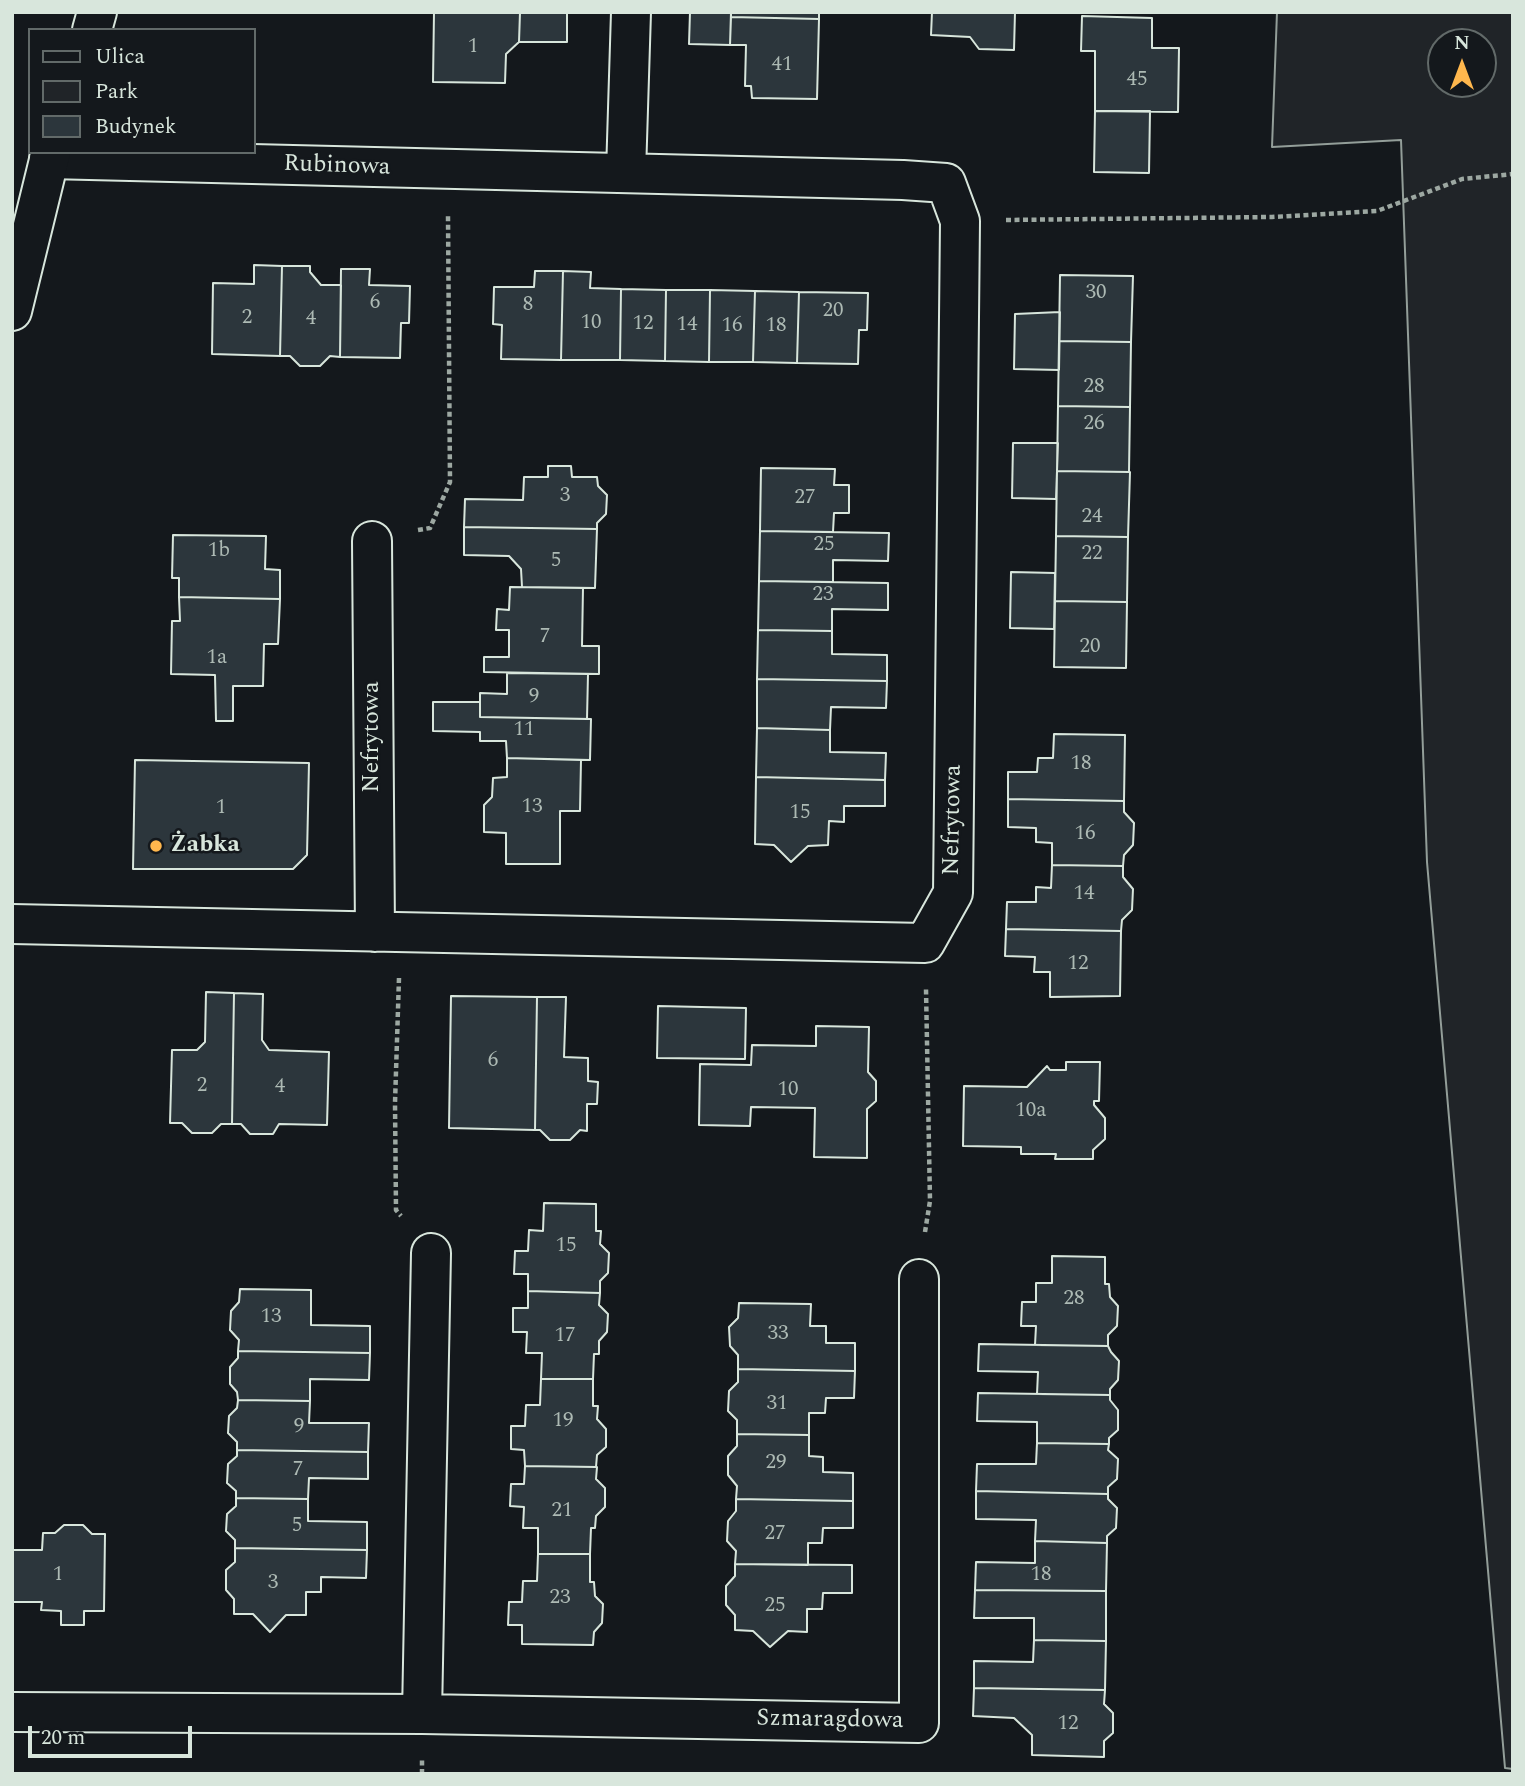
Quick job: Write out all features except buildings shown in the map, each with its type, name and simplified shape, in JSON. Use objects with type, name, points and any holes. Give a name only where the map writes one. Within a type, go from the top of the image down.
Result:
[{"type":"street","points":[[626,173],[631,12]]},
{"type":"street","points":[[12,311],[50,156]]},
{"type":"street","name":"Rubinowa","points":[[50,156],[946,183]]},
{"type":"street","name":"Nefrytowa","points":[[925,943],[953,893],[960,221],[946,183]]},
{"type":"street","name":"Nefrytowa","points":[[372,541],[387,932]]},
{"type":"street","points":[[12,924],[925,943]]},
{"type":"street","points":[[422,1714],[430,1253]]},
{"type":"street","name":"Szmaragdowa","points":[[12,1712],[422,1714],[919,1723],[919,1279]]},
{"type":"path","points":[[960,221],[1272,217],[1377,211],[1462,179],[1513,174]]},
{"type":"path","points":[[430,528],[450,482],[447,214]]},
{"type":"path","points":[[387,932],[395,1104],[396,1210],[430,1253]]},
{"type":"path","points":[[919,1279],[930,1201],[925,943]]},
{"type":"green space","points":[[1277,12],[1513,12],[1513,1769],[1505,1768],[1427,862],[1401,140],[1272,147]]},
{"type":"place","name":"Żabka","points":[[156,846]]}]
